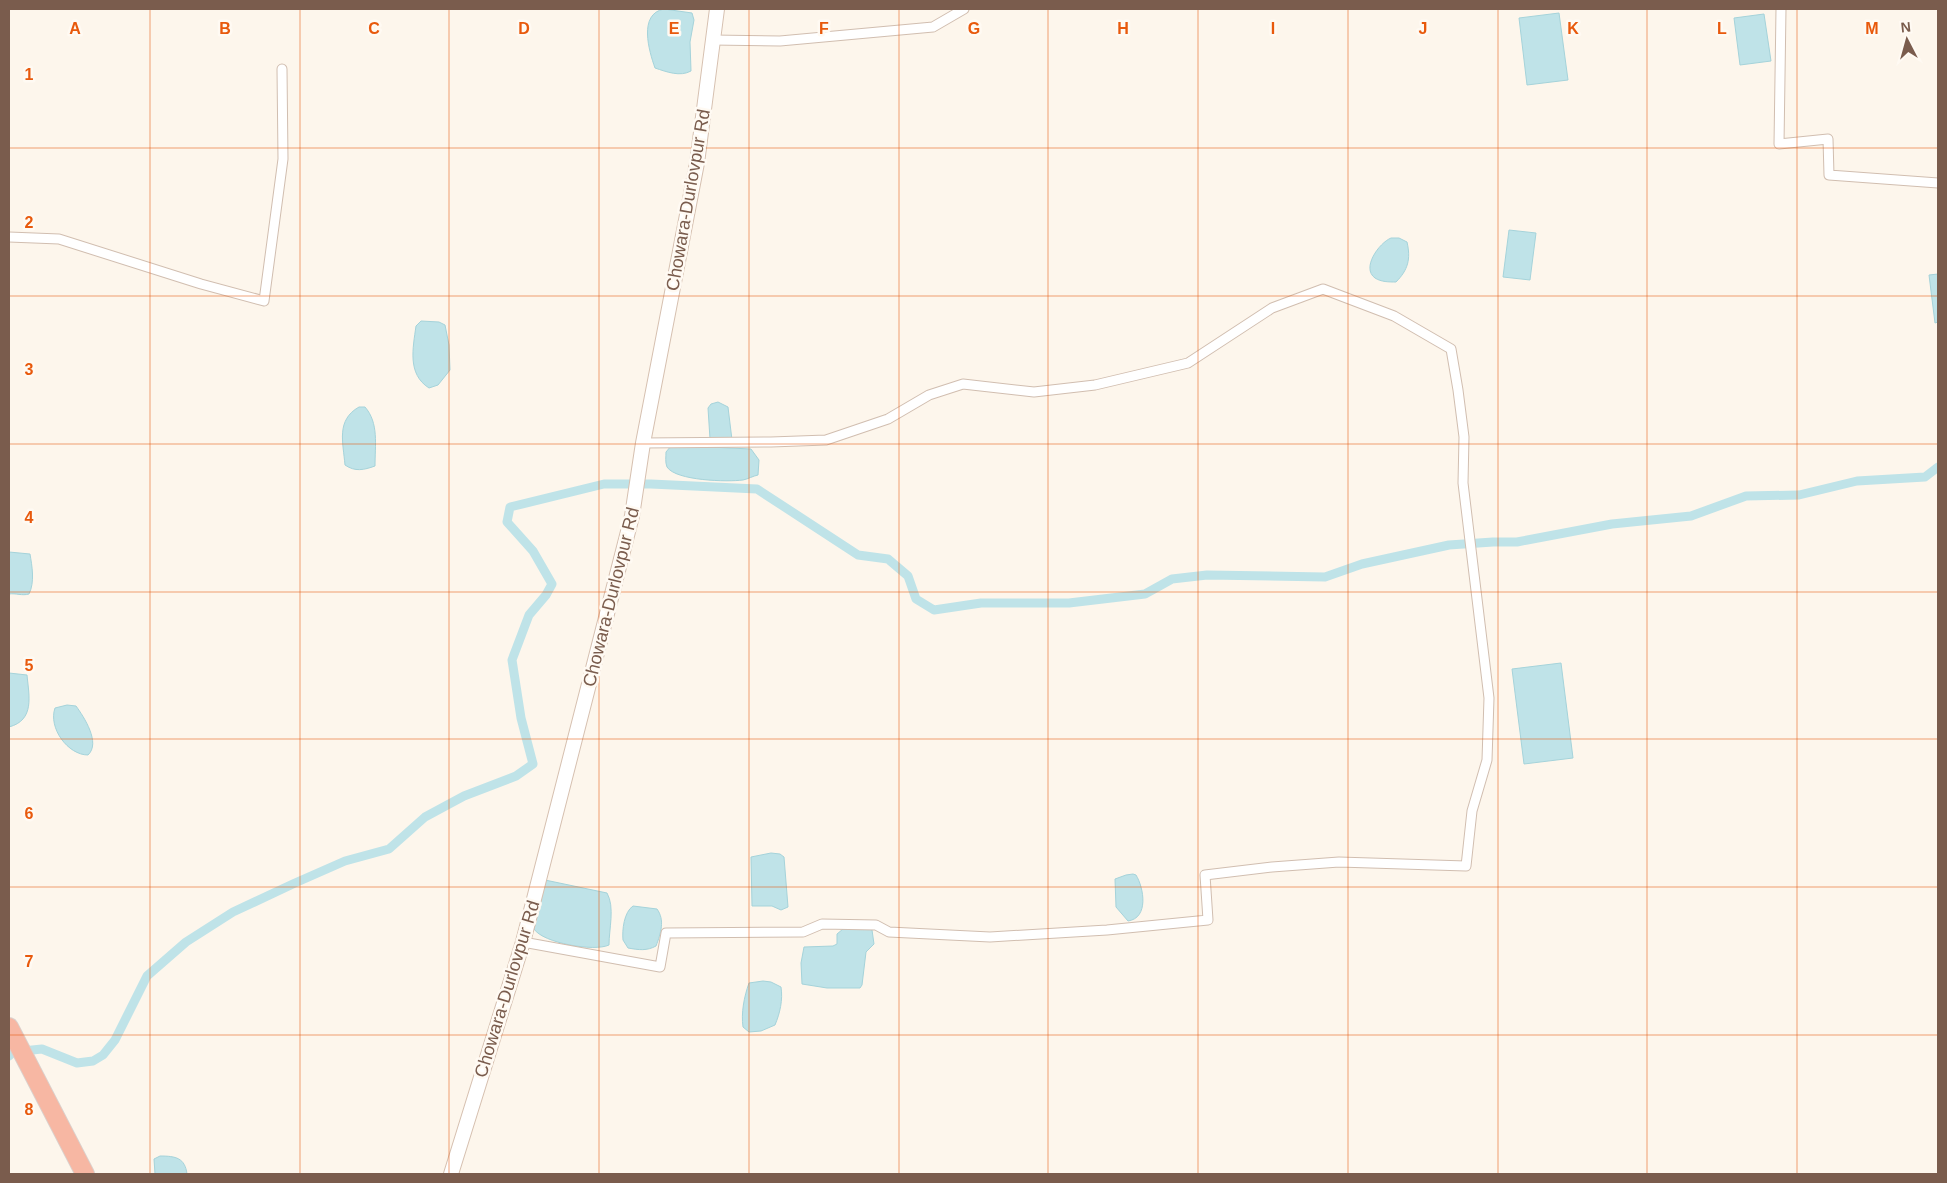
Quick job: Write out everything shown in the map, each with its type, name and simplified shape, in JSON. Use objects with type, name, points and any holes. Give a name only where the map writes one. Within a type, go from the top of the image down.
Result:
[{"type":"highway","points":[[14,1041],[85,1174]]},
{"type":"street","name":"Chowara-Durlovpur Rd","points":[[451,1174],[523,942],[629,526],[643,443],[697,163],[717,9]]},
{"type":"street","points":[[712,40],[780,40],[933,27],[964,9]]},
{"type":"street","points":[[1781,9],[1779,144],[1828,139],[1829,175],[1938,183]]},
{"type":"street","points":[[9,237],[59,239],[264,302],[283,159],[282,69]]},
{"type":"street","points":[[523,942],[660,967],[666,933],[803,932],[822,924],[876,925],[889,932],[990,937],[1107,930],[1208,920],[1205,875],[1339,862],[1466,866],[1472,811],[1487,760],[1489,698],[1463,483],[1464,437],[1458,390],[1451,349],[1394,316],[1323,289],[1272,308],[1188,363],[1095,385],[1034,392],[963,384],[929,395],[888,418],[826,440],[643,443]]},
{"type":"water","points":[[664,9],[692,13],[694,20],[690,42],[691,71],[687,73],[673,73],[655,68],[648,43],[648,25],[656,12]]},
{"type":"water","points":[[1559,13],[1568,80],[1527,85],[1519,18]]},
{"type":"water","points":[[1764,14],[1771,61],[1740,65],[1734,18]]},
{"type":"water","points":[[1509,230],[1536,233],[1530,280],[1503,277]]},
{"type":"water","points":[[1391,238],[1399,238],[1407,242],[1408,264],[1396,282],[1385,282],[1375,278],[1371,274],[1370,268],[1373,256],[1377,250]]},
{"type":"water","points":[[1938,274],[1938,322],[1935,323],[1929,275]]},
{"type":"water","points":[[421,321],[439,322],[445,325],[449,345],[450,370],[438,385],[429,388],[417,375],[413,360],[416,326]]},
{"type":"water","points":[[718,402],[728,407],[732,440],[710,439],[708,408],[711,404]]},
{"type":"water","points":[[359,407],[365,407],[369,413],[374,427],[376,442],[375,466],[360,470],[352,469],[345,465],[342,440],[347,418]]},
{"type":"water","points":[[671,446],[751,449],[759,460],[758,475],[743,480],[726,481],[691,478],[672,472],[666,465],[666,452]]},
{"type":"water","points":[[9,552],[30,554],[32,579],[29,594],[9,594]]},
{"type":"water","points":[[1561,663],[1573,758],[1524,764],[1512,669]]},
{"type":"water","points":[[9,673],[27,675],[29,699],[27,713],[23,719],[9,727]]},
{"type":"water","points":[[67,705],[76,706],[90,730],[93,744],[92,750],[88,755],[73,750],[61,739],[57,732],[54,724],[55,708]]},
{"type":"water","points":[[771,853],[780,854],[784,857],[788,907],[781,910],[772,906],[752,906],[751,857]]},
{"type":"water","points":[[1133,874],[1136,875],[1139,881],[1143,902],[1139,914],[1135,919],[1128,921],[1116,907],[1115,879]]},
{"type":"water","points":[[545,880],[607,893],[611,905],[609,945],[581,947],[569,945],[547,938],[534,929]]},
{"type":"water","points":[[633,906],[657,909],[661,918],[661,927],[656,946],[643,950],[628,948],[623,940],[623,926],[628,912]]},
{"type":"water","points":[[865,927],[872,930],[874,944],[866,952],[860,988],[827,988],[802,984],[801,963],[804,947],[833,946],[837,944],[837,934],[843,929]]},
{"type":"water","points":[[771,982],[781,987],[780,1011],[775,1025],[761,1031],[749,1032],[743,1027],[742,1022],[749,983]]},
{"type":"water","points":[[160,1156],[175,1157],[182,1161],[187,1174],[155,1174],[154,1159]]},
{"type":"waterway","points":[[9,1056],[13,1052],[42,1049],[77,1063],[93,1061],[103,1055],[115,1040],[147,976],[186,942],[233,912],[295,883],[345,861],[389,849],[425,817],[464,796],[516,776],[533,764],[521,718],[512,660],[529,615],[546,595],[552,584],[533,551],[507,522],[510,507],[604,484],[651,484],[757,489],[858,555],[888,559],[908,576],[916,599],[934,610],[981,603],[1069,603],[1145,594],[1172,579],[1207,575],[1325,577],[1362,564],[1449,545],[1517,542],[1612,524],[1691,516],[1746,496],[1799,495],[1857,481],[1925,477],[1938,467]]}]
